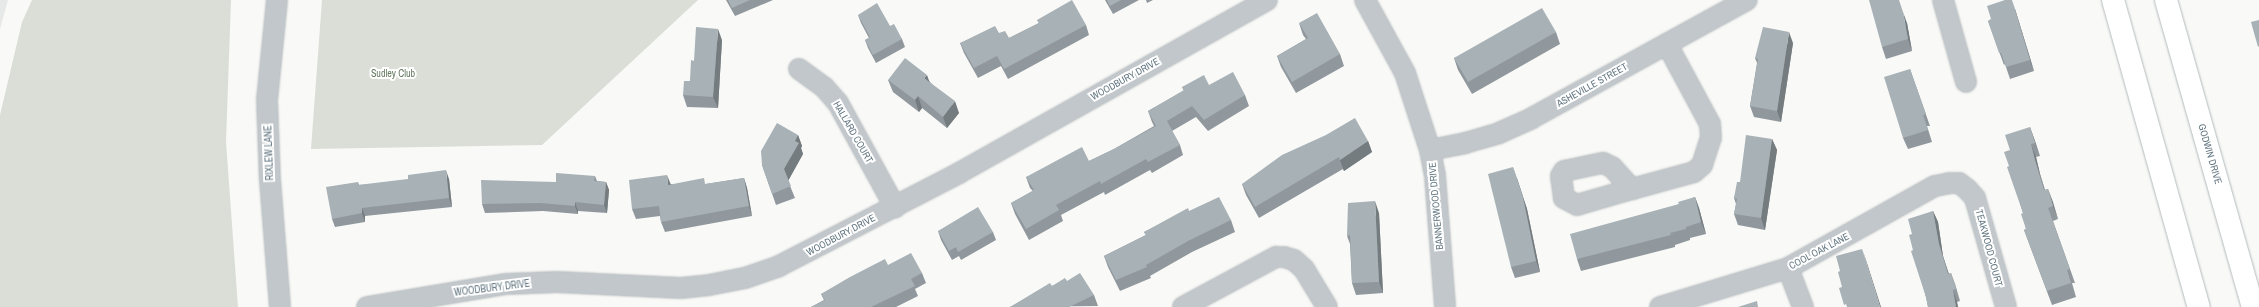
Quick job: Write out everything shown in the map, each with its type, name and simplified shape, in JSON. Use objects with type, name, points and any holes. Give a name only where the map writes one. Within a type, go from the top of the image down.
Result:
[{"type":"main road","points":[[2113,0],[2198,304]]},
{"type":"main road","name":"GODWIN DRIVE","points":[[2166,0],[2250,297],[2258,307]]},
{"type":"street","name":"RIXLEW LANE","points":[[277,0],[267,100],[270,180],[280,307]]},
{"type":"street","name":"WOODBURY DRIVE","points":[[367,307],[506,284],[557,282],[680,288],[709,285],[745,278],[779,266],[895,207],[1267,0]]},
{"type":"street","name":"BANNERWOOD DRIVE","points":[[1365,0],[1405,73],[1430,150],[1435,176],[1445,307]]},
{"type":"street","name":"ASHEVILLE STREET","points":[[1430,150],[1465,144],[1500,133],[1532,118],[1746,0]]},
{"type":"street","points":[[1942,0],[1966,82]]},
{"type":"street","points":[[1632,189],[1694,172],[1706,158],[1711,138],[1710,124],[1667,44]]},
{"type":"street","name":"HALLARD COURT","points":[[799,69],[824,87],[838,104],[895,207]]},
{"type":"street","name":"COOL OAK LANE","points":[[1660,307],[1788,268],[1935,186],[1959,184],[1969,191]]},
{"type":"street","name":"TEAKWOOD COURT","points":[[1969,191],[1977,205],[2006,307]]},
{"type":"street","points":[[1183,307],[1276,257],[1284,257],[1294,260],[1304,269],[1327,307]]},
{"type":"street","points":[[1788,268],[1803,307]]},
{"type":"shaded area","points":[[0,0],[8,0],[0,29]]},
{"type":"green space","points":[[32,0],[231,0],[226,142],[238,307],[0,307],[0,115],[22,22]]},
{"type":"green space","name":"Sudley Club","points":[[322,0],[698,0],[542,145],[311,149]]},
{"type":"building","points":[[728,0],[750,0],[732,8]]},
{"type":"building","points":[[1072,0],[1086,25],[1004,69],[997,56],[974,68],[960,43],[995,26],[999,33],[1005,31],[1009,38],[1039,23],[1037,20]]},
{"type":"building","points":[[1107,0],[1121,0],[1110,6]]},
{"type":"building","points":[[1869,0],[1899,0],[1908,39],[1882,47]]},
{"type":"building","points":[[2005,0],[2012,0],[2030,60],[2006,67],[2001,53],[1999,53],[1988,21],[1991,19],[1987,6]]},
{"type":"building","points":[[877,3],[890,26],[894,24],[902,39],[873,55],[865,40],[870,37],[858,15]]},
{"type":"building","points":[[1542,8],[1556,32],[1468,82],[1454,58]]},
{"type":"building","points":[[1317,13],[1340,54],[1292,82],[1277,56],[1308,38],[1299,23]]},
{"type":"building","points":[[2259,20],[2259,46],[2258,47],[2251,22]]},
{"type":"building","points":[[696,27],[718,29],[713,97],[683,95],[684,81],[690,81],[691,60],[694,61]]},
{"type":"building","points":[[1763,27],[1789,32],[1777,111],[1750,106],[1758,59],[1755,58]]},
{"type":"building","points":[[905,58],[927,75],[924,78],[955,101],[943,117],[918,96],[915,100],[888,80]]},
{"type":"building","points":[[1910,69],[1926,114],[1923,115],[1928,130],[1903,138],[1884,77]]},
{"type":"building","points":[[1233,72],[1245,95],[1204,120],[1192,106],[1167,121],[1180,145],[1148,162],[1146,159],[1101,184],[1100,181],[1056,205],[1059,210],[1026,229],[1011,203],[1034,190],[1026,177],[1082,147],[1089,161],[1114,149],[1156,126],[1148,111],[1184,90],[1182,87],[1204,75],[1209,85]]},
{"type":"building","points":[[1355,118],[1368,141],[1340,160],[1339,157],[1255,207],[1242,184],[1282,155],[1326,135]]},
{"type":"building","points":[[777,123],[798,135],[795,141],[799,143],[784,169],[791,186],[772,194],[762,165],[761,151]]},
{"type":"building","points":[[2030,127],[2035,143],[2031,144],[2035,160],[2044,190],[2048,189],[2053,206],[2048,208],[2070,269],[2067,270],[2071,283],[2047,291],[2024,230],[2026,229],[2021,214],[2023,213],[2007,167],[2009,166],[2004,152],[2010,150],[2005,135]]},
{"type":"building","points":[[1746,135],[1772,139],[1761,218],[1734,214],[1737,199],[1734,198],[1737,182],[1740,182]]},
{"type":"building","points":[[1513,167],[1523,197],[1536,261],[1511,267],[1488,174]]},
{"type":"building","points":[[446,170],[449,198],[362,208],[362,213],[332,219],[326,187],[358,182],[358,185],[408,179],[408,175]]},
{"type":"building","points":[[556,173],[595,176],[594,181],[606,182],[604,205],[575,202],[575,206],[540,203],[482,204],[481,180],[556,182]]},
{"type":"building","points":[[667,175],[668,185],[704,178],[705,184],[744,178],[749,206],[661,222],[659,206],[632,209],[629,180]]},
{"type":"building","points":[[1219,197],[1231,220],[1188,241],[1146,265],[1147,267],[1116,280],[1104,256],[1146,235],[1144,232],[1188,208],[1189,211]]},
{"type":"building","points":[[1695,197],[1701,222],[1686,227],[1686,229],[1670,233],[1671,235],[1577,259],[1570,234],[1679,204],[1678,202]]},
{"type":"building","points":[[1375,201],[1379,282],[1352,283],[1350,235],[1347,236],[1348,203]]},
{"type":"building","points":[[978,207],[993,232],[958,252],[956,247],[949,251],[938,231]]},
{"type":"building","points":[[1933,211],[1939,244],[1948,274],[1951,273],[1956,289],[1953,290],[1956,307],[1928,307],[1911,251],[1913,250],[1909,235],[1912,234],[1908,219]]},
{"type":"building","points":[[1862,249],[1880,307],[1847,307],[1846,304],[1844,305],[1839,288],[1842,287],[1836,256]]},
{"type":"building","points":[[911,253],[922,273],[911,279],[915,286],[871,307],[811,307],[825,300],[821,294],[850,277],[885,259],[888,265]]},
{"type":"building","points":[[1080,273],[1094,295],[1069,307],[1010,307],[1050,283],[1052,286],[1065,278],[1067,281]]},
{"type":"building","points":[[1757,301],[1758,307],[1738,307]]}]
